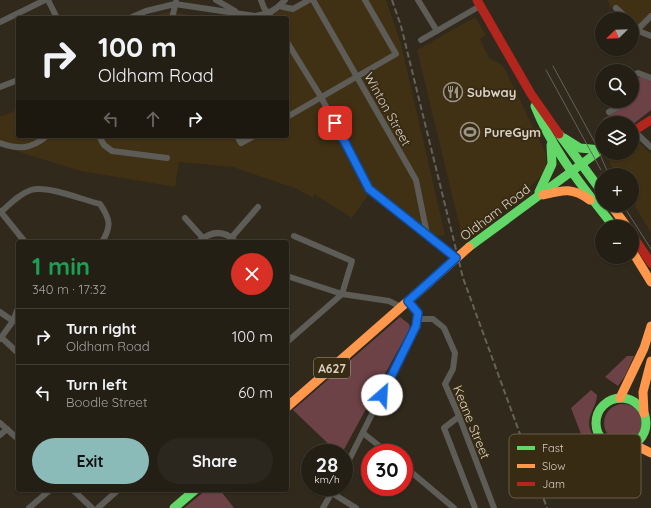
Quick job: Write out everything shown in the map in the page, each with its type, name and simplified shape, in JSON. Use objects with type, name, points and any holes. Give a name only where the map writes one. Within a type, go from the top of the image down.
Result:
[{"type":"highway","points":[[479,3],[531,94],[595,183]]},
{"type":"highway","points":[[531,94],[553,152],[553,166],[537,196]]},
{"type":"highway","points":[[639,127],[651,120]]},
{"type":"highway","points":[[560,136],[580,148],[595,149]]},
{"type":"highway","points":[[549,140],[570,171],[595,202]]},
{"type":"highway","name":"Oldham Road","points":[[408,301],[469,247],[595,154]]},
{"type":"highway","name":"A627","points":[[537,196],[564,188],[580,192],[595,204]]},
{"type":"highway","points":[[639,244],[651,262]]},
{"type":"highway","points":[[639,262],[651,282]]},
{"type":"highway","name":"A627","points":[[289,403],[408,301]]},
{"type":"highway","points":[[620,398],[644,348],[651,326]]},
{"type":"highway","points":[[651,361],[643,392],[651,427]]},
{"type":"highway","points":[[641,437],[646,425],[651,380]]},
{"type":"highway","points":[[600,434],[598,430],[597,419],[601,408],[610,401],[620,398],[635,402],[647,413]]},
{"type":"highway","points":[[641,448],[651,453]]},
{"type":"highway","points":[[174,508],[193,492]]},
{"type":"street","points":[[0,21],[46,0],[56,16]]},
{"type":"street","points":[[216,0],[238,12]]},
{"type":"street","points":[[261,0],[264,8],[271,16],[285,0]]},
{"type":"street","points":[[279,6],[293,8],[309,0]]},
{"type":"street","name":"Winton Street","points":[[314,0],[416,180],[427,234]]},
{"type":"street","points":[[289,116],[396,54],[366,0]]},
{"type":"street","points":[[418,0],[437,31]]},
{"type":"street","points":[[135,16],[176,2],[257,16]]},
{"type":"street","points":[[172,16],[176,2]]},
{"type":"street","points":[[421,40],[479,3]]},
{"type":"street","points":[[616,8],[620,12]]},
{"type":"street","points":[[219,10],[222,16]]},
{"type":"street","points":[[639,28],[651,16]]},
{"type":"street","points":[[639,30],[651,36]]},
{"type":"street","points":[[289,45],[321,97],[369,189],[456,258]]},
{"type":"street","points":[[639,73],[651,78]]},
{"type":"street","points":[[0,87],[16,81]]},
{"type":"street","points":[[609,112],[616,108]]},
{"type":"street","points":[[639,136],[651,147]]},
{"type":"street","points":[[0,143],[15,148],[26,148],[38,143],[44,138]]},
{"type":"street","points":[[100,138],[104,145],[112,151],[168,158]]},
{"type":"street","points":[[238,138],[241,143],[250,138]]},
{"type":"street","points":[[23,240],[0,212],[19,196],[32,190],[46,190],[100,204],[109,217],[107,234],[103,240]]},
{"type":"street","points":[[185,218],[200,240],[213,232],[223,233],[234,240],[258,207]]},
{"type":"street","points":[[289,340],[342,294],[352,261],[294,236]]},
{"type":"street","points":[[289,279],[342,294],[389,302],[400,307]]},
{"type":"street","points":[[353,452],[416,326],[418,313],[408,301]]},
{"type":"street","points":[[0,312],[12,321]]},
{"type":"street","points":[[16,312],[1,339],[16,351]]},
{"type":"street","name":"Keane Street","points":[[417,319],[433,319],[444,328],[455,353],[453,369],[445,384],[459,416],[494,508]]},
{"type":"street","points":[[457,418],[444,428],[475,508]]},
{"type":"street","points":[[0,423],[16,437]]},
{"type":"street","points":[[0,436],[7,429]]},
{"type":"street","points":[[363,433],[377,444]]},
{"type":"street","points":[[413,474],[454,508]]},
{"type":"street","points":[[29,508],[48,492]]},
{"type":"street","points":[[74,492],[92,508]]},
{"type":"street","points":[[98,508],[116,492]]},
{"type":"street","points":[[324,508],[330,496]]},
{"type":"street","points":[[337,496],[356,508]]},
{"type":"shaded area","points":[[303,0],[386,0],[401,44],[445,235],[437,236],[368,195],[352,218],[314,194],[313,198],[297,189],[233,167],[179,162],[175,187],[81,171],[0,146],[0,116],[16,110],[16,138],[289,138],[289,16],[266,16]]},
{"type":"shaded area","points":[[607,0],[651,0],[651,21],[639,35],[639,12],[616,12]]},
{"type":"shaded area","points":[[168,12],[201,16],[153,16]]},
{"type":"shaded area","points":[[475,17],[486,35],[480,39],[489,58],[499,63],[505,69],[546,154],[546,165],[544,173],[531,186],[473,232],[461,232],[417,50]]},
{"type":"shaded area","points":[[639,77],[651,81],[651,110],[639,119],[639,116],[608,116],[621,108],[639,108]]},
{"type":"shaded area","points":[[639,143],[651,154],[651,233],[639,212],[639,168],[612,168],[608,160],[639,160]]},
{"type":"shaded area","points":[[400,317],[409,324],[410,328],[347,444],[329,444],[293,410]]},
{"type":"shaded area","points":[[627,356],[634,356],[625,376],[618,386],[605,377]]},
{"type":"shaded area","points":[[591,390],[597,395],[589,420],[593,434],[581,434],[571,408]]},
{"type":"shaded area","points":[[623,404],[633,407],[639,413],[642,423],[638,434],[608,434],[604,423],[607,413],[613,407]]},
{"type":"shaded area","points":[[204,492],[222,492],[234,508],[184,508]]},
{"type":"tram line","points":[[553,66],[594,141],[606,168]]},
{"type":"tram line","points":[[546,70],[600,168]]},
{"type":"tram line","points":[[627,212],[651,249]]},
{"type":"railway","points":[[392,0],[401,26],[463,278],[520,434]]},
{"type":"railway","points":[[543,498],[547,508]]},
{"type":"traffic: fast","points":[[535,106],[542,123],[560,154],[609,220]]},
{"type":"traffic: fast","points":[[559,134],[595,183]]},
{"type":"traffic: fast","points":[[564,138],[580,148],[595,149]]},
{"type":"traffic: fast","points":[[539,192],[552,164],[551,145]]},
{"type":"traffic: fast","points":[[469,247],[595,154]]},
{"type":"traffic: fast","points":[[599,434],[596,423],[600,409],[607,402],[616,399],[621,398],[635,402],[642,409],[646,423]]},
{"type":"traffic: fast","points":[[641,438],[646,423]]},
{"type":"traffic: fast","points":[[174,508],[193,492]]},
{"type":"traffic: slow","points":[[543,195],[562,191],[572,191],[590,200]]},
{"type":"traffic: slow","points":[[616,212],[622,220]]},
{"type":"traffic: slow","points":[[432,280],[469,247]]},
{"type":"traffic: slow","points":[[639,262],[651,282]]},
{"type":"traffic: slow","points":[[289,405],[432,280]]},
{"type":"traffic: slow","points":[[620,398],[644,348],[651,326]]},
{"type":"traffic: slow","points":[[644,413],[643,392],[651,361]]},
{"type":"traffic: slow","points":[[641,448],[651,453]]},
{"type":"traffic: jam","points":[[477,0],[531,94],[559,134]]},
{"type":"traffic: jam","points":[[639,128],[651,120]]},
{"type":"traffic: jam","points":[[639,245],[651,263]]},
{"type":"place","name":"Subway","points":[[453,92]]},
{"type":"place","name":"PureGym","points":[[470,132]]},
{"type":"route","points":[[335,123],[369,189],[456,258],[408,301],[418,313],[416,326],[382,395]]}]
